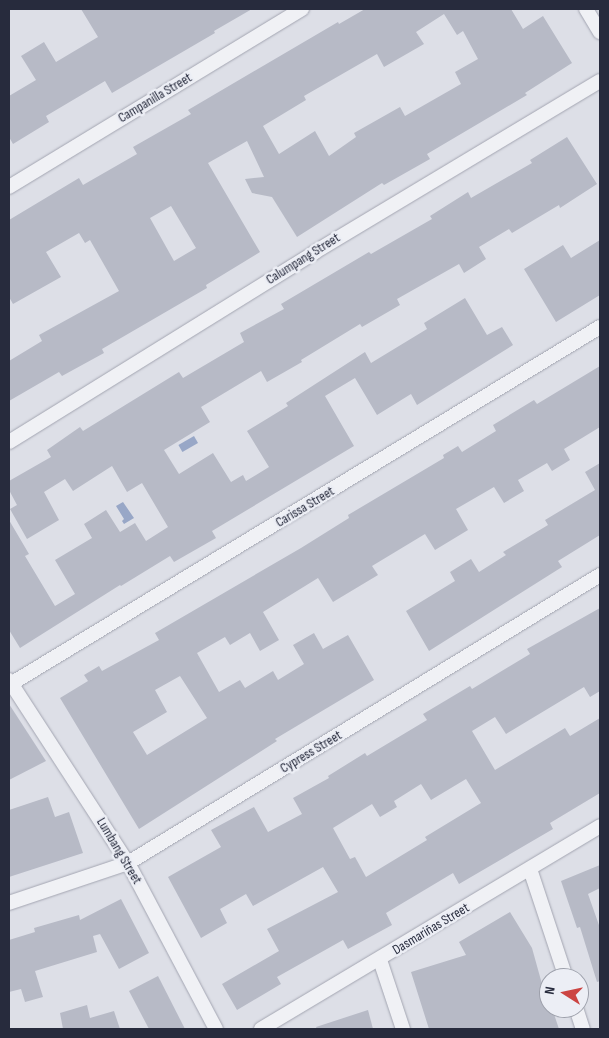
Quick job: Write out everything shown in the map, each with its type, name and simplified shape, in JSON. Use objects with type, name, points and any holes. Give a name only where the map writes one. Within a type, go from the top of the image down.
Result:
[{"type":"street","name":"Campanilla Street","points":[[9,187],[302,9]]},
{"type":"street","points":[[586,9],[600,32]]},
{"type":"street","name":"Calumpang Street","points":[[9,442],[323,247],[600,80]]},
{"type":"street","name":"Carissa Street","points":[[10,683],[600,327]]},
{"type":"street","name":"Cypress Street","points":[[9,903],[128,863],[600,576]]},
{"type":"street","name":"Lumbang Street","points":[[10,683],[128,863],[216,1029]]},
{"type":"street","name":"Dasmariñas Street","points":[[261,1029],[380,960],[600,826]]},
{"type":"street","points":[[530,869],[563,968]]},
{"type":"street","points":[[380,960],[402,1029]]},
{"type":"water","points":[[194,436],[198,443],[182,452],[178,445]]},
{"type":"water","points":[[123,502],[134,518],[124,524],[122,521],[124,519],[116,506]]},
{"type":"building","points":[[81,9],[252,9],[214,31],[215,33],[112,93],[105,81],[46,116],[49,122],[13,144],[9,137],[9,96],[36,80],[21,56],[44,42],[56,62],[98,37]]},
{"type":"building","points":[[365,9],[511,9],[523,29],[543,16],[572,63],[525,93],[527,95],[427,154],[430,159],[384,185],[382,183],[297,237],[272,197],[252,193],[245,179],[264,177],[247,141],[208,163],[260,252],[206,285],[207,288],[102,349],[104,353],[62,376],[59,372],[9,401],[9,361],[42,341],[39,335],[119,291],[90,240],[85,243],[79,233],[46,252],[61,277],[13,304],[9,297],[9,220],[79,178],[83,185],[137,154],[133,147],[191,114],[188,110],[338,22],[339,24]],"holes":[[[444,14],[457,35],[463,31],[478,59],[455,72],[461,84],[405,116],[400,107],[354,133],[356,137],[329,156],[315,131],[279,154],[263,126],[306,100],[304,96],[377,54],[384,67],[424,44],[416,32]],[[171,206],[196,248],[174,261],[150,218]]]},
{"type":"building","points":[[567,137],[597,184],[560,208],[559,205],[512,233],[509,229],[479,247],[486,259],[464,273],[459,264],[397,299],[400,305],[362,327],[360,324],[301,360],[302,362],[267,382],[261,371],[201,407],[210,422],[164,450],[179,474],[213,453],[231,482],[243,475],[246,481],[269,467],[247,431],[288,406],[286,403],[365,352],[371,363],[427,329],[424,323],[465,298],[487,335],[502,327],[513,345],[417,405],[411,394],[377,415],[355,378],[325,396],[354,446],[212,531],[216,538],[174,562],[170,556],[20,648],[9,630],[9,520],[29,554],[25,556],[55,606],[75,594],[55,560],[92,538],[84,524],[106,510],[120,532],[135,523],[146,541],[168,527],[142,483],[127,492],[112,466],[73,491],[65,479],[44,492],[59,520],[27,539],[10,509],[17,505],[9,490],[9,481],[51,457],[47,450],[80,427],[83,431],[179,372],[183,378],[244,342],[240,333],[284,309],[281,304],[369,252],[371,254],[432,219],[430,216],[468,192],[471,198],[532,163],[530,160]]},
{"type":"building","points":[[600,240],[600,295],[556,322],[524,269],[563,245],[571,258]]},
{"type":"building","points":[[600,366],[600,427],[564,449],[570,460],[552,471],[547,463],[518,480],[524,491],[504,503],[494,487],[456,509],[468,530],[435,550],[425,534],[372,566],[378,575],[333,602],[318,578],[263,612],[279,640],[260,651],[250,633],[230,645],[225,637],[197,653],[219,692],[240,680],[245,688],[273,671],[278,680],[304,664],[293,645],[314,633],[323,649],[348,635],[374,680],[275,739],[277,741],[139,829],[60,698],[88,681],[84,675],[99,666],[102,671],[159,640],[155,633],[301,548],[349,518],[348,515],[444,458],[443,455],[458,446],[462,452],[496,431],[493,425],[534,400],[537,404]],"holes":[[[180,676],[207,718],[147,755],[133,732],[167,712],[155,690]]]},
{"type":"building","points":[[600,463],[600,535],[558,561],[562,567],[429,651],[406,611],[455,581],[450,572],[471,559],[479,572],[506,555],[503,552],[548,525],[545,520],[595,490],[585,472]]},
{"type":"building","points":[[600,608],[600,691],[590,697],[584,687],[506,734],[495,717],[472,731],[495,770],[565,728],[570,736],[600,718],[600,793],[550,823],[553,829],[459,884],[453,873],[386,913],[392,925],[348,949],[343,940],[277,977],[281,984],[237,1010],[222,984],[279,951],[267,929],[338,892],[323,867],[253,906],[246,894],[220,909],[227,923],[201,938],[168,877],[221,847],[211,830],[254,807],[268,832],[302,814],[293,798],[329,778],[328,776],[365,753],[367,756],[427,720],[423,714],[470,686],[472,689],[530,654],[527,649]],"holes":[[[466,779],[481,803],[425,837],[427,840],[366,877],[355,857],[350,859],[333,828],[372,804],[380,817],[397,807],[394,801],[421,784],[431,800]]]},
{"type":"building","points":[[9,704],[46,761],[9,780]]},
{"type":"building","points":[[48,797],[55,817],[69,812],[83,853],[9,877],[9,810]]},
{"type":"building","points":[[600,865],[600,888],[588,894],[600,928],[600,981],[597,982],[580,927],[577,928],[561,881]]},
{"type":"building","points":[[121,899],[149,953],[119,969],[100,934],[93,936],[97,952],[35,971],[43,997],[25,1002],[21,989],[9,992],[9,940],[35,932],[34,928],[79,915],[80,920]]},
{"type":"building","points":[[510,912],[532,948],[539,973],[539,1018],[555,1018],[559,1029],[429,1029],[411,972],[466,955],[459,942]]},
{"type":"building","points":[[158,976],[185,1029],[149,1029],[129,991]]},
{"type":"building","points":[[87,1005],[90,1018],[114,1011],[120,1029],[63,1029],[60,1013]]},
{"type":"building","points":[[368,1010],[373,1029],[317,1029],[316,1027]]}]
